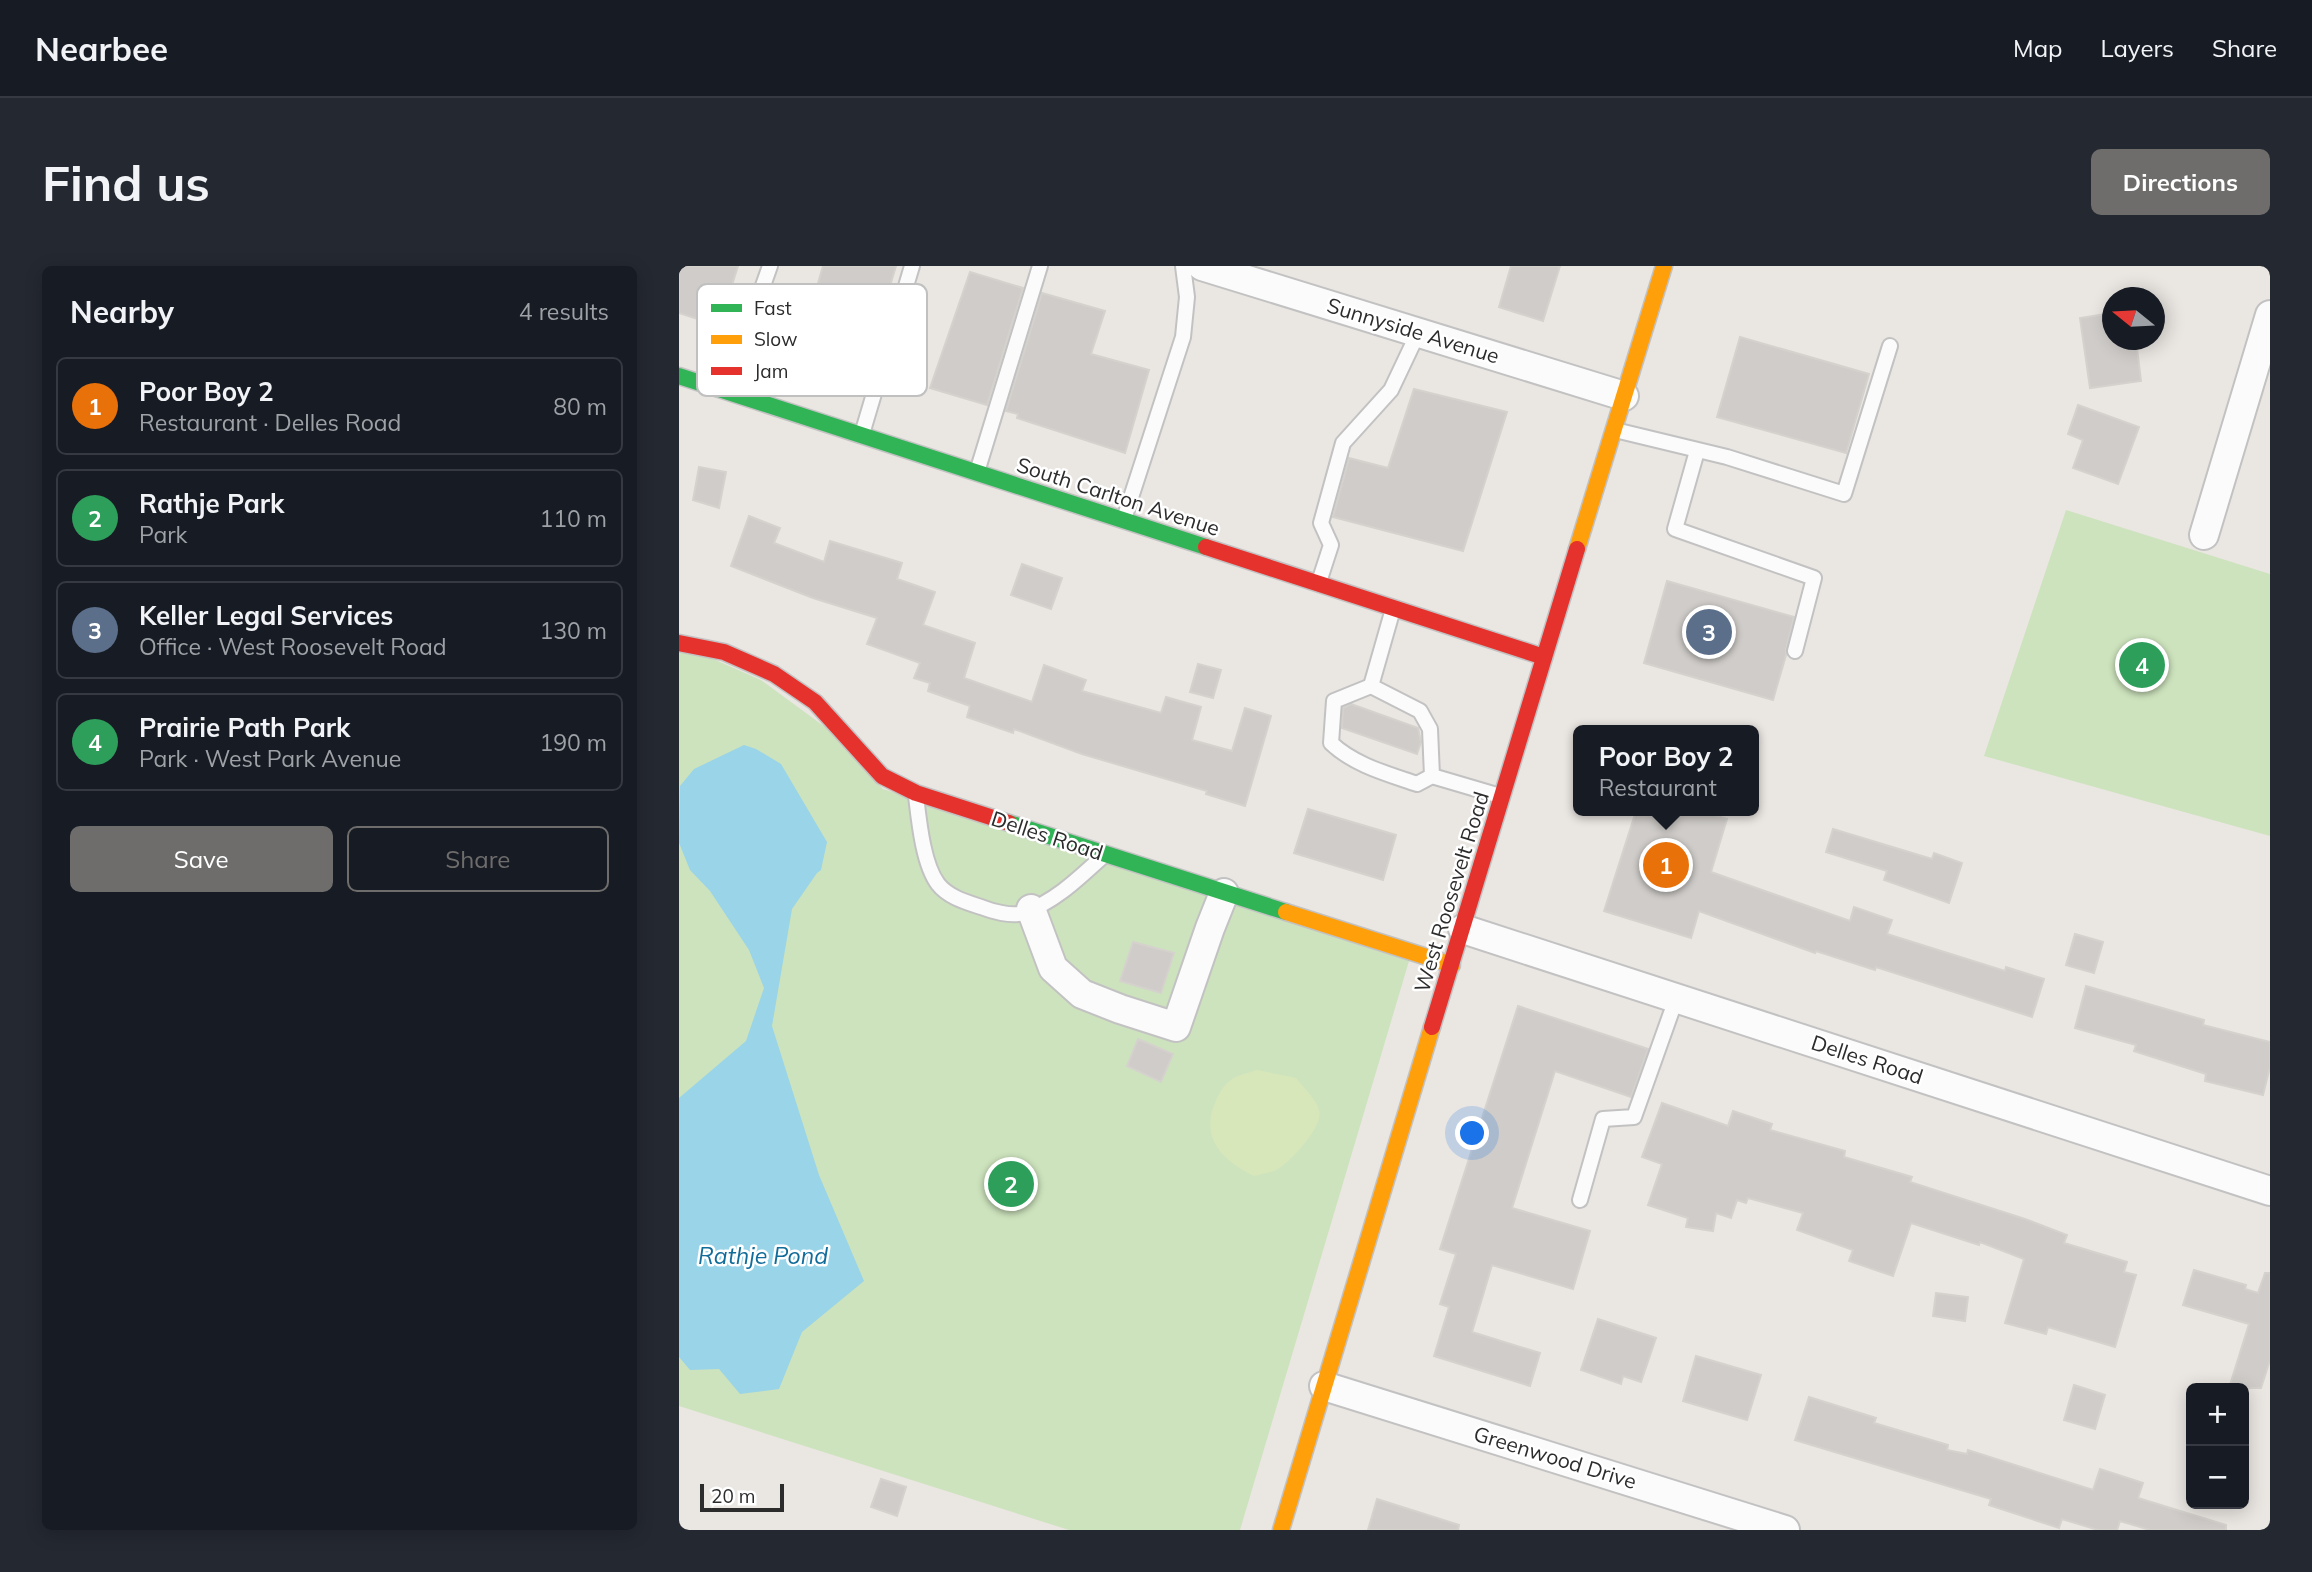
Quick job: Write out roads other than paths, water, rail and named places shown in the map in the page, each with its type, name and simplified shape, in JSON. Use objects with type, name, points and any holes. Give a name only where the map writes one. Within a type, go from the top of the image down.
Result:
[{"type":"street","name":"Sunnyside Avenue","points":[[1202,266],[1624,396]]},
{"type":"street","name":"West Roosevelt Road","points":[[1281,1530],[1664,266]]},
{"type":"street","points":[[2204,535],[2270,315]]},
{"type":"street","name":"South Carlton Avenue","points":[[679,376],[697,382]]},
{"type":"street","name":"South Carlton Avenue","points":[[741,396],[1544,657]]},
{"type":"street","name":"Delles Road","points":[[679,643],[724,652],[774,674],[815,702],[883,776],[916,793],[1452,965]]},
{"type":"street","points":[[1031,909],[1053,968],[1082,994],[1176,1027],[1224,893]]},
{"type":"street","name":"Delles Road","points":[[1463,929],[2270,1191]]},
{"type":"street","name":"Greenwood Drive","points":[[1324,1386],[1785,1530]]},
{"type":"lane","points":[[764,284],[770,266]]},
{"type":"lane","points":[[907,284],[912,266]]},
{"type":"lane","points":[[977,473],[1040,266]]},
{"type":"lane","points":[[1123,521],[1183,337],[1187,297],[1183,266]]},
{"type":"lane","points":[[1318,584],[1331,545],[1321,523],[1343,443],[1391,390],[1418,333]]},
{"type":"lane","points":[[1614,430],[1727,457],[1844,494],[1890,346]]},
{"type":"lane","points":[[862,436],[874,396]]},
{"type":"lane","points":[[1697,451],[1675,529],[1814,578],[1795,651]]},
{"type":"lane","points":[[1394,608],[1371,685],[1334,701],[1331,743],[1369,767],[1417,784],[1432,776],[1503,797]]},
{"type":"lane","points":[[1371,685],[1420,711],[1430,729],[1432,776]]},
{"type":"lane","points":[[916,793],[919,828],[927,858],[939,884],[958,899],[990,910],[1020,915],[1064,892],[1105,854]]},
{"type":"lane","points":[[1580,1200],[1603,1119],[1634,1117],[1676,999]]},
{"type":"water","name":"Rathje Pond","points":[[744,745],[781,764],[827,842],[821,870],[792,909],[772,1026],[819,1175],[864,1281],[802,1332],[779,1389],[740,1394],[719,1369],[690,1370],[679,1357],[679,1098],[746,1041],[764,988],[749,950],[710,891],[690,870],[679,843],[680,786],[694,769]]},
{"type":"place","name":"Keller Legal Services","points":[[1709,632]]},
{"type":"place","name":"Prairie Path Park","points":[[2142,665]]},
{"type":"place","name":"Poor Boy 2","points":[[1666,865]]},
{"type":"place","name":"Rathje Park","points":[[1011,1184]]}]
